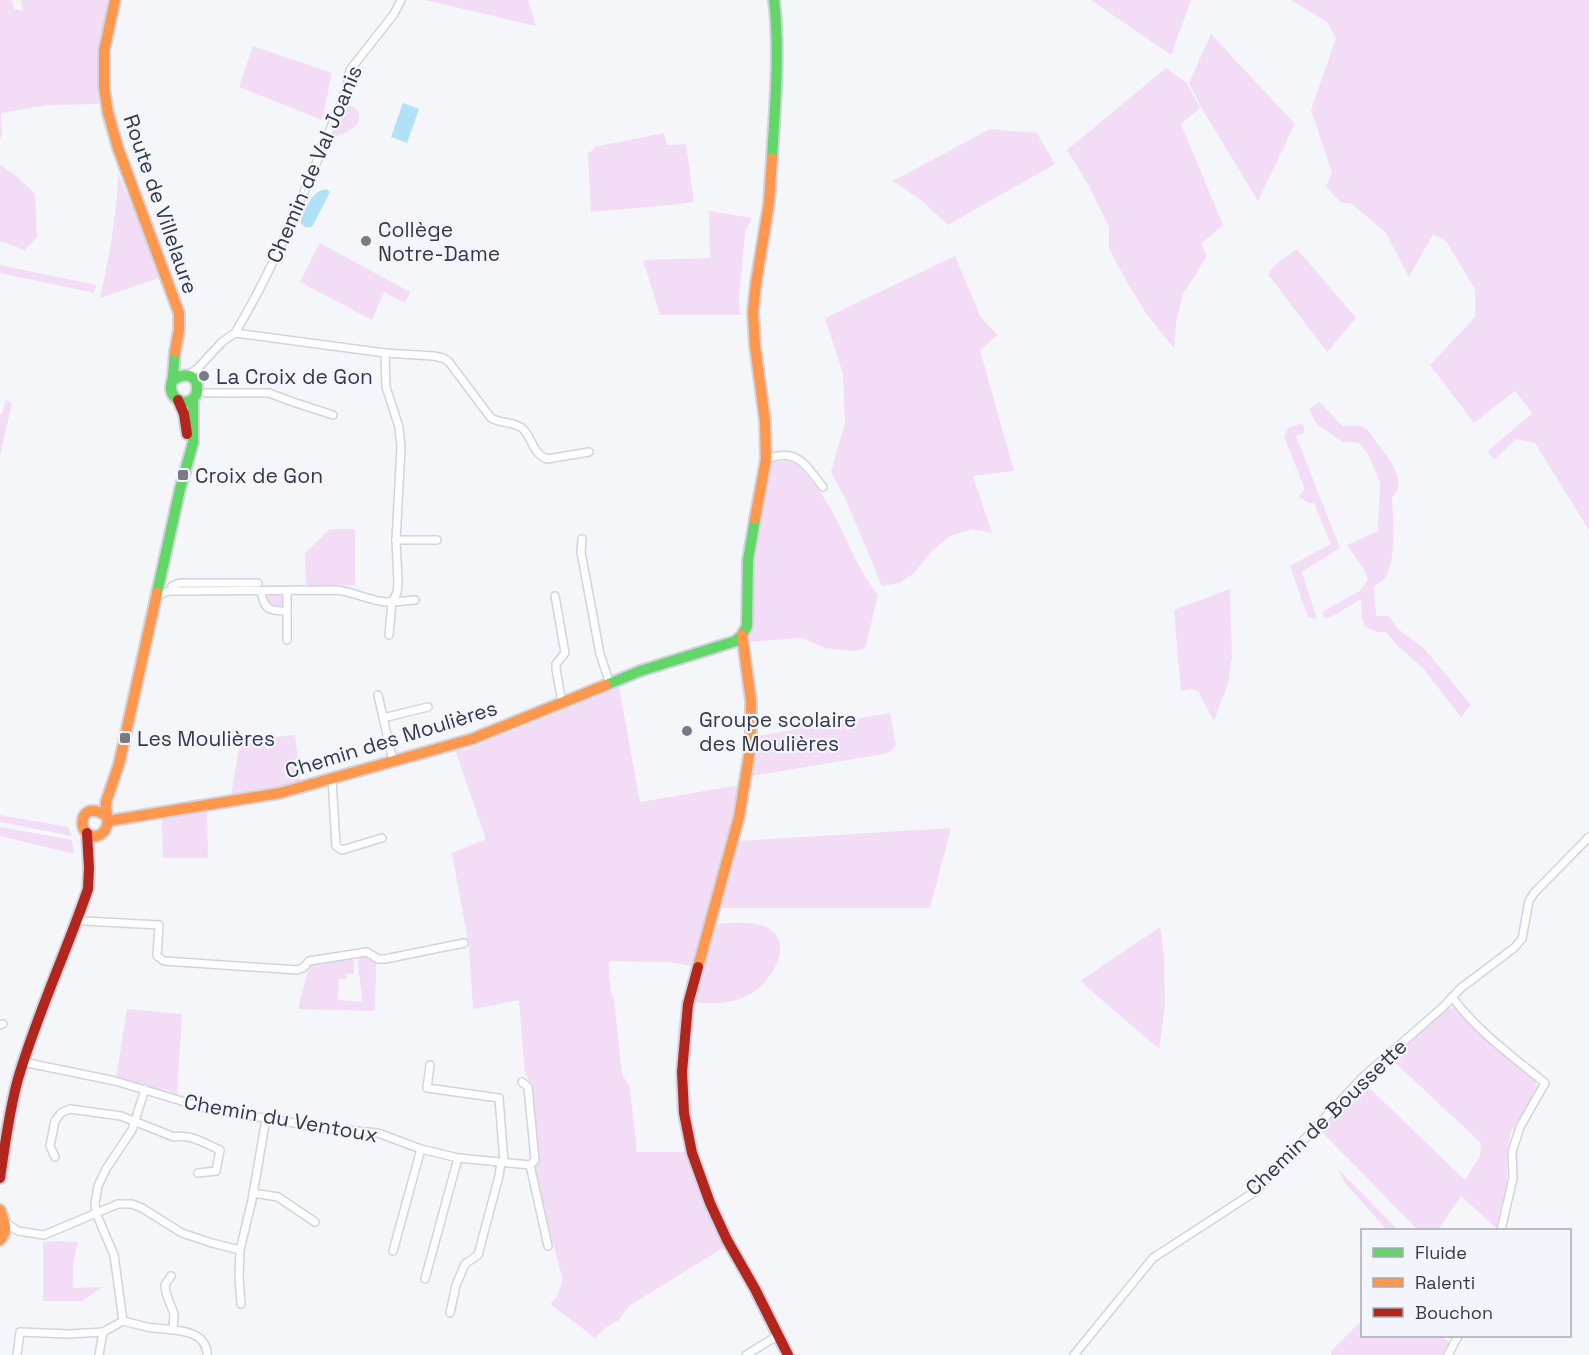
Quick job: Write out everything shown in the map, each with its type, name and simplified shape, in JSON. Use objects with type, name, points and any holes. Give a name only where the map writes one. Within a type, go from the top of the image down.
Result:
[{"type":"street","name":"Route de Villelaure","points":[[115,0],[104,51],[104,87],[108,113],[118,148],[179,313],[181,327],[174,360],[173,380]]},
{"type":"street","name":"Chemin de Val Joanis","points":[[235,333],[285,234],[348,86],[350,70],[401,0]]},
{"type":"street","points":[[774,0],[776,85],[769,203],[753,311],[755,346],[765,421],[766,459],[748,560],[747,626],[742,635],[751,701],[751,744],[739,817],[688,1004],[682,1072],[684,1113],[697,1169],[727,1240],[788,1355]]},
{"type":"street","points":[[183,476],[186,428],[184,414],[172,393],[173,380],[180,375],[188,375],[198,368],[222,342],[235,333],[385,353],[443,358],[449,362],[491,418],[495,421],[517,425],[524,430],[541,457],[547,459],[590,452]]},
{"type":"street","points":[[176,350],[184,370],[200,387]]},
{"type":"street","points":[[385,353],[386,387],[399,427],[401,448],[396,540],[398,582],[397,593],[392,602],[389,634]]},
{"type":"street","points":[[178,400],[186,402],[197,394],[207,360]]},
{"type":"street","points":[[200,387],[269,393],[333,415]]},
{"type":"street","points":[[0,1178],[17,1081],[88,889],[95,845],[99,835],[107,828],[106,799],[119,764],[183,476],[193,443],[194,398]]},
{"type":"street","points":[[766,459],[785,454],[797,457],[823,487]]},
{"type":"street","points":[[396,540],[436,540]]},
{"type":"street","points":[[582,540],[581,552],[600,654],[610,684]]},
{"type":"street","points":[[159,582],[180,591]]},
{"type":"street","points":[[172,586],[180,583],[258,583]]},
{"type":"street","points":[[157,596],[169,591],[287,591],[349,592],[377,601],[415,600]]},
{"type":"street","points":[[261,591],[267,608],[273,611],[287,611]]},
{"type":"street","points":[[287,591],[287,640]]},
{"type":"street","points":[[555,596],[566,653],[556,664],[562,703]]},
{"type":"street","name":"Chemin des Moulières","points":[[106,818],[280,793],[332,779],[471,739],[640,671],[736,641],[742,635]]},
{"type":"street","points":[[378,695],[393,761]]},
{"type":"street","points":[[383,718],[428,707]]},
{"type":"street","points":[[332,779],[336,846],[342,850],[382,838]]},
{"type":"street","points":[[90,868],[87,834],[82,820],[86,813],[94,810],[106,799]]},
{"type":"street","points":[[94,810],[102,812],[106,818]]},
{"type":"street","points":[[87,834],[99,835]]},
{"type":"street","name":"Chemin de Boussette","points":[[1074,1355],[1153,1258],[1256,1191],[1363,1077],[1470,981],[1514,948],[1522,939],[1529,901],[1534,893],[1589,837]]},
{"type":"street","points":[[78,918],[84,921],[159,925],[157,956],[164,961],[297,970],[303,968],[309,961],[367,951],[378,959],[386,959],[464,943]]},
{"type":"street","points":[[1452,997],[1464,1013],[1497,1045],[1545,1083],[1520,1127],[1512,1152],[1513,1178],[1501,1229]]},
{"type":"street","name":"Chemin du Ventoux","points":[[23,1062],[115,1081],[205,1108],[324,1128],[378,1133],[421,1149],[458,1158],[530,1166]]},
{"type":"street","points":[[430,1065],[427,1088],[499,1098],[503,1162],[478,1255],[465,1264],[456,1285],[450,1313]]},
{"type":"street","points":[[522,1082],[528,1086],[533,1128],[535,1160],[530,1166],[549,1246]]},
{"type":"street","points":[[123,1321],[114,1255],[96,1213],[95,1203],[98,1186],[106,1169],[132,1130],[145,1089]]},
{"type":"street","points":[[55,1157],[50,1146],[57,1116],[65,1110],[75,1109],[121,1116],[174,1137],[180,1135],[192,1138],[220,1150],[216,1171],[198,1173]]},
{"type":"street","points":[[241,1304],[240,1250],[266,1119]]},
{"type":"street","points":[[393,1251],[421,1149]]},
{"type":"street","points":[[424,1279],[458,1158]]},
{"type":"street","points":[[253,1193],[278,1197],[315,1222]]},
{"type":"street","points":[[2,1237],[18,1231],[44,1235],[118,1204],[132,1204],[182,1233],[240,1250]]},
{"type":"street","points":[[2,1217],[18,1231]]},
{"type":"street","points":[[2,1217],[7,1227],[2,1237]]},
{"type":"street","points":[[171,1276],[165,1285],[174,1314],[173,1329]]},
{"type":"street","points":[[17,1355],[20,1332],[69,1334],[103,1332],[123,1321],[194,1334],[206,1344],[207,1355]]},
{"type":"street","points":[[99,1355],[103,1332]]},
{"type":"street","points":[[746,1355],[777,1336]]},
{"type":"street","points":[[1448,1355],[1457,1337]]},
{"type":"shaded area","points":[[0,0],[12,0],[14,9],[23,11],[21,0],[109,0],[98,55],[99,104],[47,105],[1,113],[0,140]]},
{"type":"shaded area","points":[[425,0],[528,0],[536,26]]},
{"type":"shaded area","points":[[1091,0],[1191,0],[1171,55]]},
{"type":"shaded area","points":[[1291,0],[1589,0],[1589,530],[1535,443],[1516,439],[1494,460],[1488,451],[1532,413],[1515,391],[1474,423],[1430,365],[1475,317],[1475,289],[1446,241],[1433,234],[1409,277],[1386,233],[1352,204],[1340,202],[1326,186],[1332,173],[1311,110],[1336,38],[1327,22]]},
{"type":"shaded area","points":[[1211,34],[1295,124],[1258,201],[1189,83]]},
{"type":"shaded area","points":[[253,46],[332,73],[322,120],[239,87]]},
{"type":"shaded area","points":[[1166,68],[1187,83],[1200,108],[1181,124],[1223,225],[1201,244],[1207,256],[1183,294],[1177,317],[1174,348],[1148,316],[1128,284],[1109,248],[1109,227],[1088,184],[1067,150]]},
{"type":"shaded area","points":[[347,105],[357,111],[358,122],[352,129],[334,137],[332,133],[343,108]]},
{"type":"shaded area","points":[[990,129],[1037,133],[1055,164],[948,225],[921,200],[893,181]]},
{"type":"shaded area","points":[[664,133],[667,145],[686,144],[694,202],[591,212],[588,154],[595,147]]},
{"type":"shaded area","points":[[0,165],[14,174],[35,194],[37,237],[25,250],[0,241]]},
{"type":"shaded area","points":[[118,174],[159,278],[100,298],[112,236]]},
{"type":"shaded area","points":[[709,211],[752,218],[746,230],[744,244],[739,297],[740,315],[660,315],[643,260],[710,258]]},
{"type":"shaded area","points":[[320,243],[410,292],[405,303],[384,292],[372,320],[300,282]]},
{"type":"shaded area","points":[[1297,249],[1356,318],[1327,352],[1268,274],[1276,264]]},
{"type":"shaded area","points":[[955,256],[980,316],[997,335],[980,350],[1014,471],[973,476],[992,533],[972,529],[950,536],[932,551],[913,574],[899,583],[882,586],[845,498],[831,472],[845,423],[843,374],[825,318]]},
{"type":"shaded area","points":[[0,265],[96,285],[94,293],[0,273]]},
{"type":"shaded area","points":[[6,400],[12,403],[0,455],[0,414],[2,414]]},
{"type":"shaded area","points":[[1320,402],[1342,426],[1359,426],[1367,429],[1395,469],[1398,484],[1397,491],[1392,498],[1393,550],[1385,578],[1374,587],[1376,616],[1389,616],[1398,629],[1424,648],[1471,705],[1461,717],[1422,667],[1386,632],[1378,632],[1365,627],[1361,599],[1333,616],[1324,618],[1322,612],[1360,591],[1368,579],[1347,545],[1378,531],[1380,482],[1368,454],[1360,444],[1343,442],[1317,424],[1309,409]]},
{"type":"shaded area","points":[[1302,423],[1305,432],[1296,436],[1340,548],[1302,572],[1317,619],[1308,617],[1290,566],[1331,544],[1314,503],[1309,503],[1299,497],[1305,489],[1284,437],[1288,428]]},
{"type":"shaded area","points":[[794,461],[826,502],[860,567],[878,595],[865,649],[852,651],[825,648],[802,638],[747,642],[753,614],[755,554],[770,462]]},
{"type":"shaded area","points":[[330,529],[355,529],[355,585],[306,585],[305,553]]},
{"type":"shaded area","points":[[1230,589],[1232,657],[1228,683],[1214,721],[1198,691],[1190,689],[1181,691],[1174,610]]},
{"type":"shaded area","points":[[275,593],[283,601],[275,609],[267,601]]},
{"type":"shaded area","points":[[619,687],[640,802],[740,785],[694,967],[670,962],[609,961],[609,978],[614,998],[622,1073],[630,1089],[637,1152],[689,1152],[728,1245],[629,1306],[619,1320],[605,1328],[595,1338],[550,1304],[556,1298],[563,1280],[533,1170],[538,1161],[531,1085],[525,1073],[519,1000],[473,1009],[469,947],[452,853],[486,839],[455,750],[465,750]]},
{"type":"shaded area","points":[[890,713],[896,745],[889,753],[751,776],[757,736]]},
{"type":"shaded area","points":[[295,735],[301,783],[268,791],[231,796],[240,741]]},
{"type":"shaded area","points":[[207,811],[208,858],[163,858],[162,819]]},
{"type":"shaded area","points":[[0,815],[68,827],[72,836],[0,822]]},
{"type":"shaded area","points":[[0,827],[72,840],[74,854],[0,836]]},
{"type":"shaded area","points":[[951,828],[930,908],[719,908],[738,841]]},
{"type":"shaded area","points":[[756,924],[766,927],[775,934],[780,943],[777,964],[764,983],[747,996],[720,1003],[692,1001],[712,925]]},
{"type":"shaded area","points":[[1160,927],[1164,955],[1165,1006],[1159,1049],[1080,981]]},
{"type":"shaded area","points":[[367,955],[376,963],[375,1011],[298,1009],[308,970],[314,964],[351,958],[354,962],[354,974],[347,974],[346,979],[339,979],[338,1000],[362,1002],[358,962],[359,957]]},
{"type":"shaded area","points":[[1456,1008],[1493,1045],[1535,1077],[1537,1090],[1511,1132],[1507,1151],[1507,1183],[1496,1228],[1461,1196],[1439,1229],[1417,1229],[1320,1130],[1363,1082],[1465,1180],[1480,1156],[1481,1143],[1390,1058],[1446,1009]]},
{"type":"shaded area","points":[[127,1009],[182,1014],[177,1096],[166,1090],[158,1091],[116,1079]]},
{"type":"shaded area","points":[[1338,1169],[1397,1229],[1386,1229],[1345,1183]]},
{"type":"shaded area","points":[[43,1242],[78,1242],[73,1264],[73,1288],[103,1287],[82,1301],[43,1301]]},
{"type":"shaded area","points":[[1361,1321],[1361,1337],[1442,1337],[1451,1344],[1446,1355],[1331,1355],[1331,1351]]},
{"type":"water","points":[[403,103],[419,109],[407,143],[391,137]]},
{"type":"water","points":[[326,189],[330,192],[313,225],[306,227],[301,224],[304,212],[300,211],[302,207],[306,208],[313,196]]},
{"type":"traffic: fast","points":[[772,158],[777,59],[774,0]]},
{"type":"traffic: fast","points":[[173,380],[191,376],[195,380],[197,393],[188,402],[174,397],[171,386],[175,352]]},
{"type":"traffic: fast","points":[[157,593],[180,489],[193,443],[193,399]]},
{"type":"traffic: fast","points":[[606,685],[640,671],[736,641],[742,635],[747,626],[748,560],[755,519]]},
{"type":"traffic: slow","points":[[115,0],[104,51],[104,87],[108,113],[118,148],[179,313],[175,352]]},
{"type":"traffic: slow","points":[[755,519],[766,459],[765,421],[755,346],[753,311],[769,203],[772,158]]},
{"type":"traffic: slow","points":[[105,815],[96,811],[85,815],[83,820],[85,832],[97,836],[107,826],[106,802],[119,764],[157,593]]},
{"type":"traffic: slow","points":[[698,967],[739,817],[751,744],[751,701],[742,635]]},
{"type":"traffic: slow","points":[[108,821],[280,793],[472,739],[606,685]]},
{"type":"traffic: slow","points":[[0,1210],[5,1229],[0,1240]]},
{"type":"traffic: jam","points":[[178,400],[184,414],[187,434]]},
{"type":"traffic: jam","points":[[0,1178],[18,1079],[88,889],[87,833]]},
{"type":"traffic: jam","points":[[698,967],[688,1004],[682,1072],[684,1113],[692,1153],[710,1203],[727,1240],[788,1355]]},
{"type":"place","name":"Collège Notre-Dame","points":[[366,241]]},
{"type":"place","name":"La Croix de Gon","points":[[204,376]]},
{"type":"place","name":"Croix de Gon","points":[[183,475]]},
{"type":"place","name":"Groupe scolaire des Moulières","points":[[687,731]]},
{"type":"place","name":"Les Moulières","points":[[125,738]]}]
